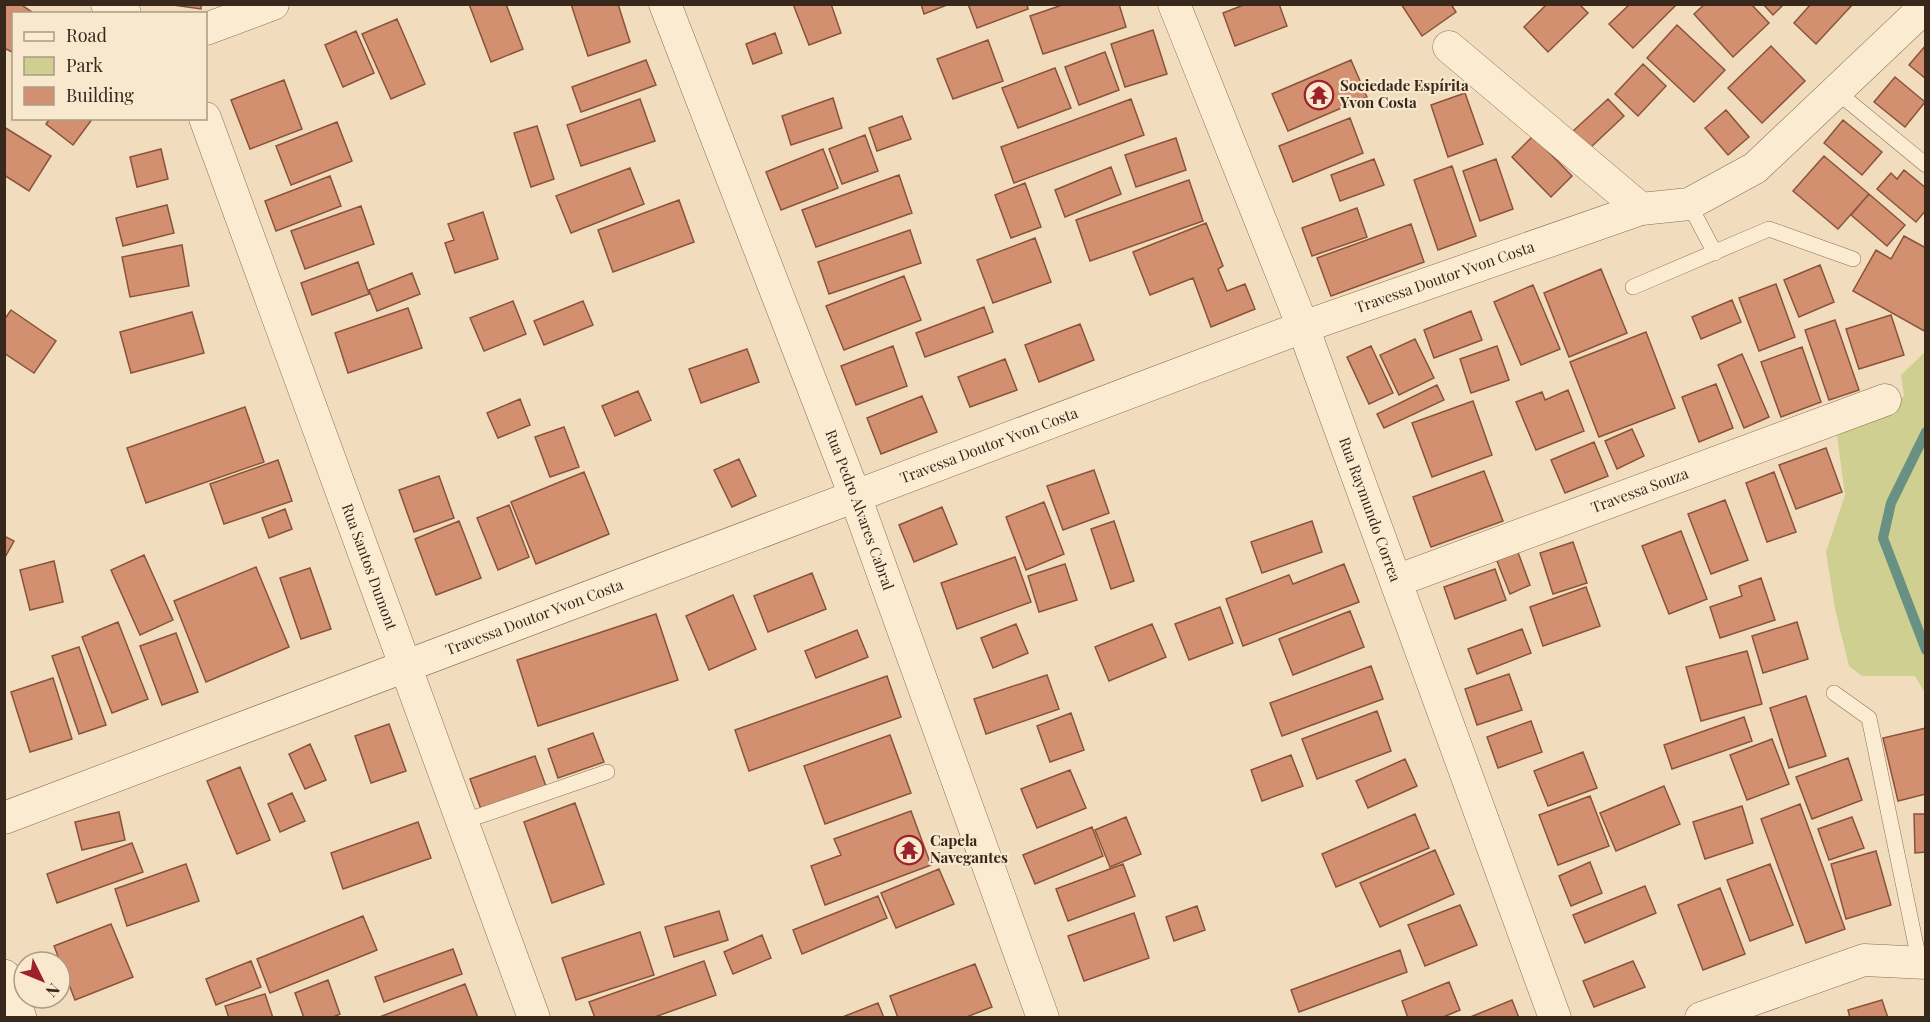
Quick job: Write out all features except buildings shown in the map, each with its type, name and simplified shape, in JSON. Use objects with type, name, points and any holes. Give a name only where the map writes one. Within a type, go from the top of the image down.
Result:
[{"type":"street","points":[[107,4],[121,12]]},
{"type":"street","points":[[207,29],[273,4]]},
{"type":"street","name":"Rua Pedro Alvares Cabral","points":[[665,4],[855,496],[1043,1017]]},
{"type":"street","name":"Rua Raymundo Correa","points":[[1174,4],[1303,327],[1555,1017]]},
{"type":"street","name":"Travessa Doutor Yvon Costa","points":[[4,818],[1303,327],[1641,209],[1689,204],[1755,168],[1926,6]]},
{"type":"street","points":[[1449,46],[1641,209]]},
{"type":"street","name":"Rua Santos Dumont","points":[[206,120],[534,1017]]},
{"type":"street","name":"Travessa Souza","points":[[1396,581],[1884,400]]},
{"type":"street","points":[[1701,1017],[1864,960],[1922,962]]},
{"type":"street","points":[[4,976],[20,1017]]},
{"type":"lane","points":[[1836,91],[1926,165]]},
{"type":"lane","points":[[1689,204],[1715,253]]},
{"type":"lane","points":[[1633,287],[1768,229],[1853,259]]},
{"type":"lane","points":[[1834,693],[1869,718],[1922,962]]},
{"type":"lane","points":[[462,822],[607,772]]},
{"type":"green space","points":[[1925,352],[1925,693],[1915,676],[1862,676],[1849,666],[1835,609],[1826,552],[1845,495],[1837,436],[1904,396],[1901,375]]},
{"type":"waterway","points":[[1926,432],[1891,503],[1883,538],[1926,650]]},
{"type":"place","name":"Sociedade Espírita Yvon Costa","points":[[1319,95]]},
{"type":"place","name":"Capela Navegantes","points":[[909,850]]}]
